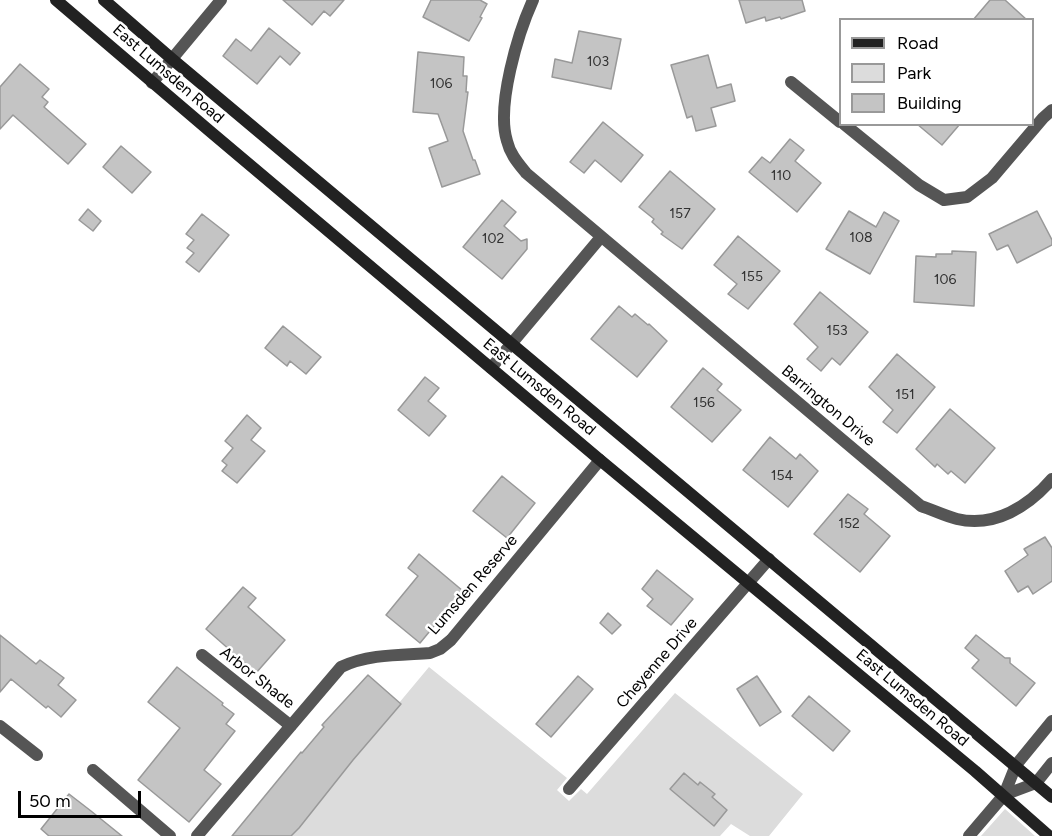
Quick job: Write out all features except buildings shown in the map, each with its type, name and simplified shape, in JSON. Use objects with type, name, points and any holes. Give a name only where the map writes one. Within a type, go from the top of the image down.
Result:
[{"type":"main road","name":"East Lumsden Road","points":[[56,0],[600,460],[1004,795],[1049,836]]},
{"type":"main road","name":"East Lumsden Road","points":[[104,0],[1052,797]]},
{"type":"street","points":[[152,83],[221,0]]},
{"type":"street","name":"Barrington Drive","points":[[533,0],[518,37],[504,119],[506,140],[513,157],[526,173],[921,506],[958,519],[983,521],[1018,510],[1041,492],[1052,479]]},
{"type":"street","points":[[791,82],[839,121]]},
{"type":"street","points":[[846,126],[919,184],[944,200],[967,197],[992,178],[1052,110]]},
{"type":"street","points":[[491,368],[601,237]]},
{"type":"street","name":"Lumsden Reserve","points":[[197,836],[335,674],[347,664],[365,658],[430,653],[440,649],[451,640],[600,460]]},
{"type":"street","name":"Cheyenne Drive","points":[[569,789],[769,559]]},
{"type":"street","name":"Arbor Shade","points":[[202,655],[291,726]]},
{"type":"street","points":[[969,836],[1004,795],[1016,765],[1052,721]]},
{"type":"street","points":[[0,726],[37,755]]},
{"type":"street","points":[[1004,795],[1036,783],[1052,763]]},
{"type":"street","points":[[93,770],[170,836]]},
{"type":"green space","points":[[429,667],[567,778],[557,790],[569,801],[581,789],[587,794],[675,693],[803,794],[769,836],[750,836],[731,824],[720,836],[288,836]]},
{"type":"green space","points":[[1005,809],[1035,836],[981,836]]}]
